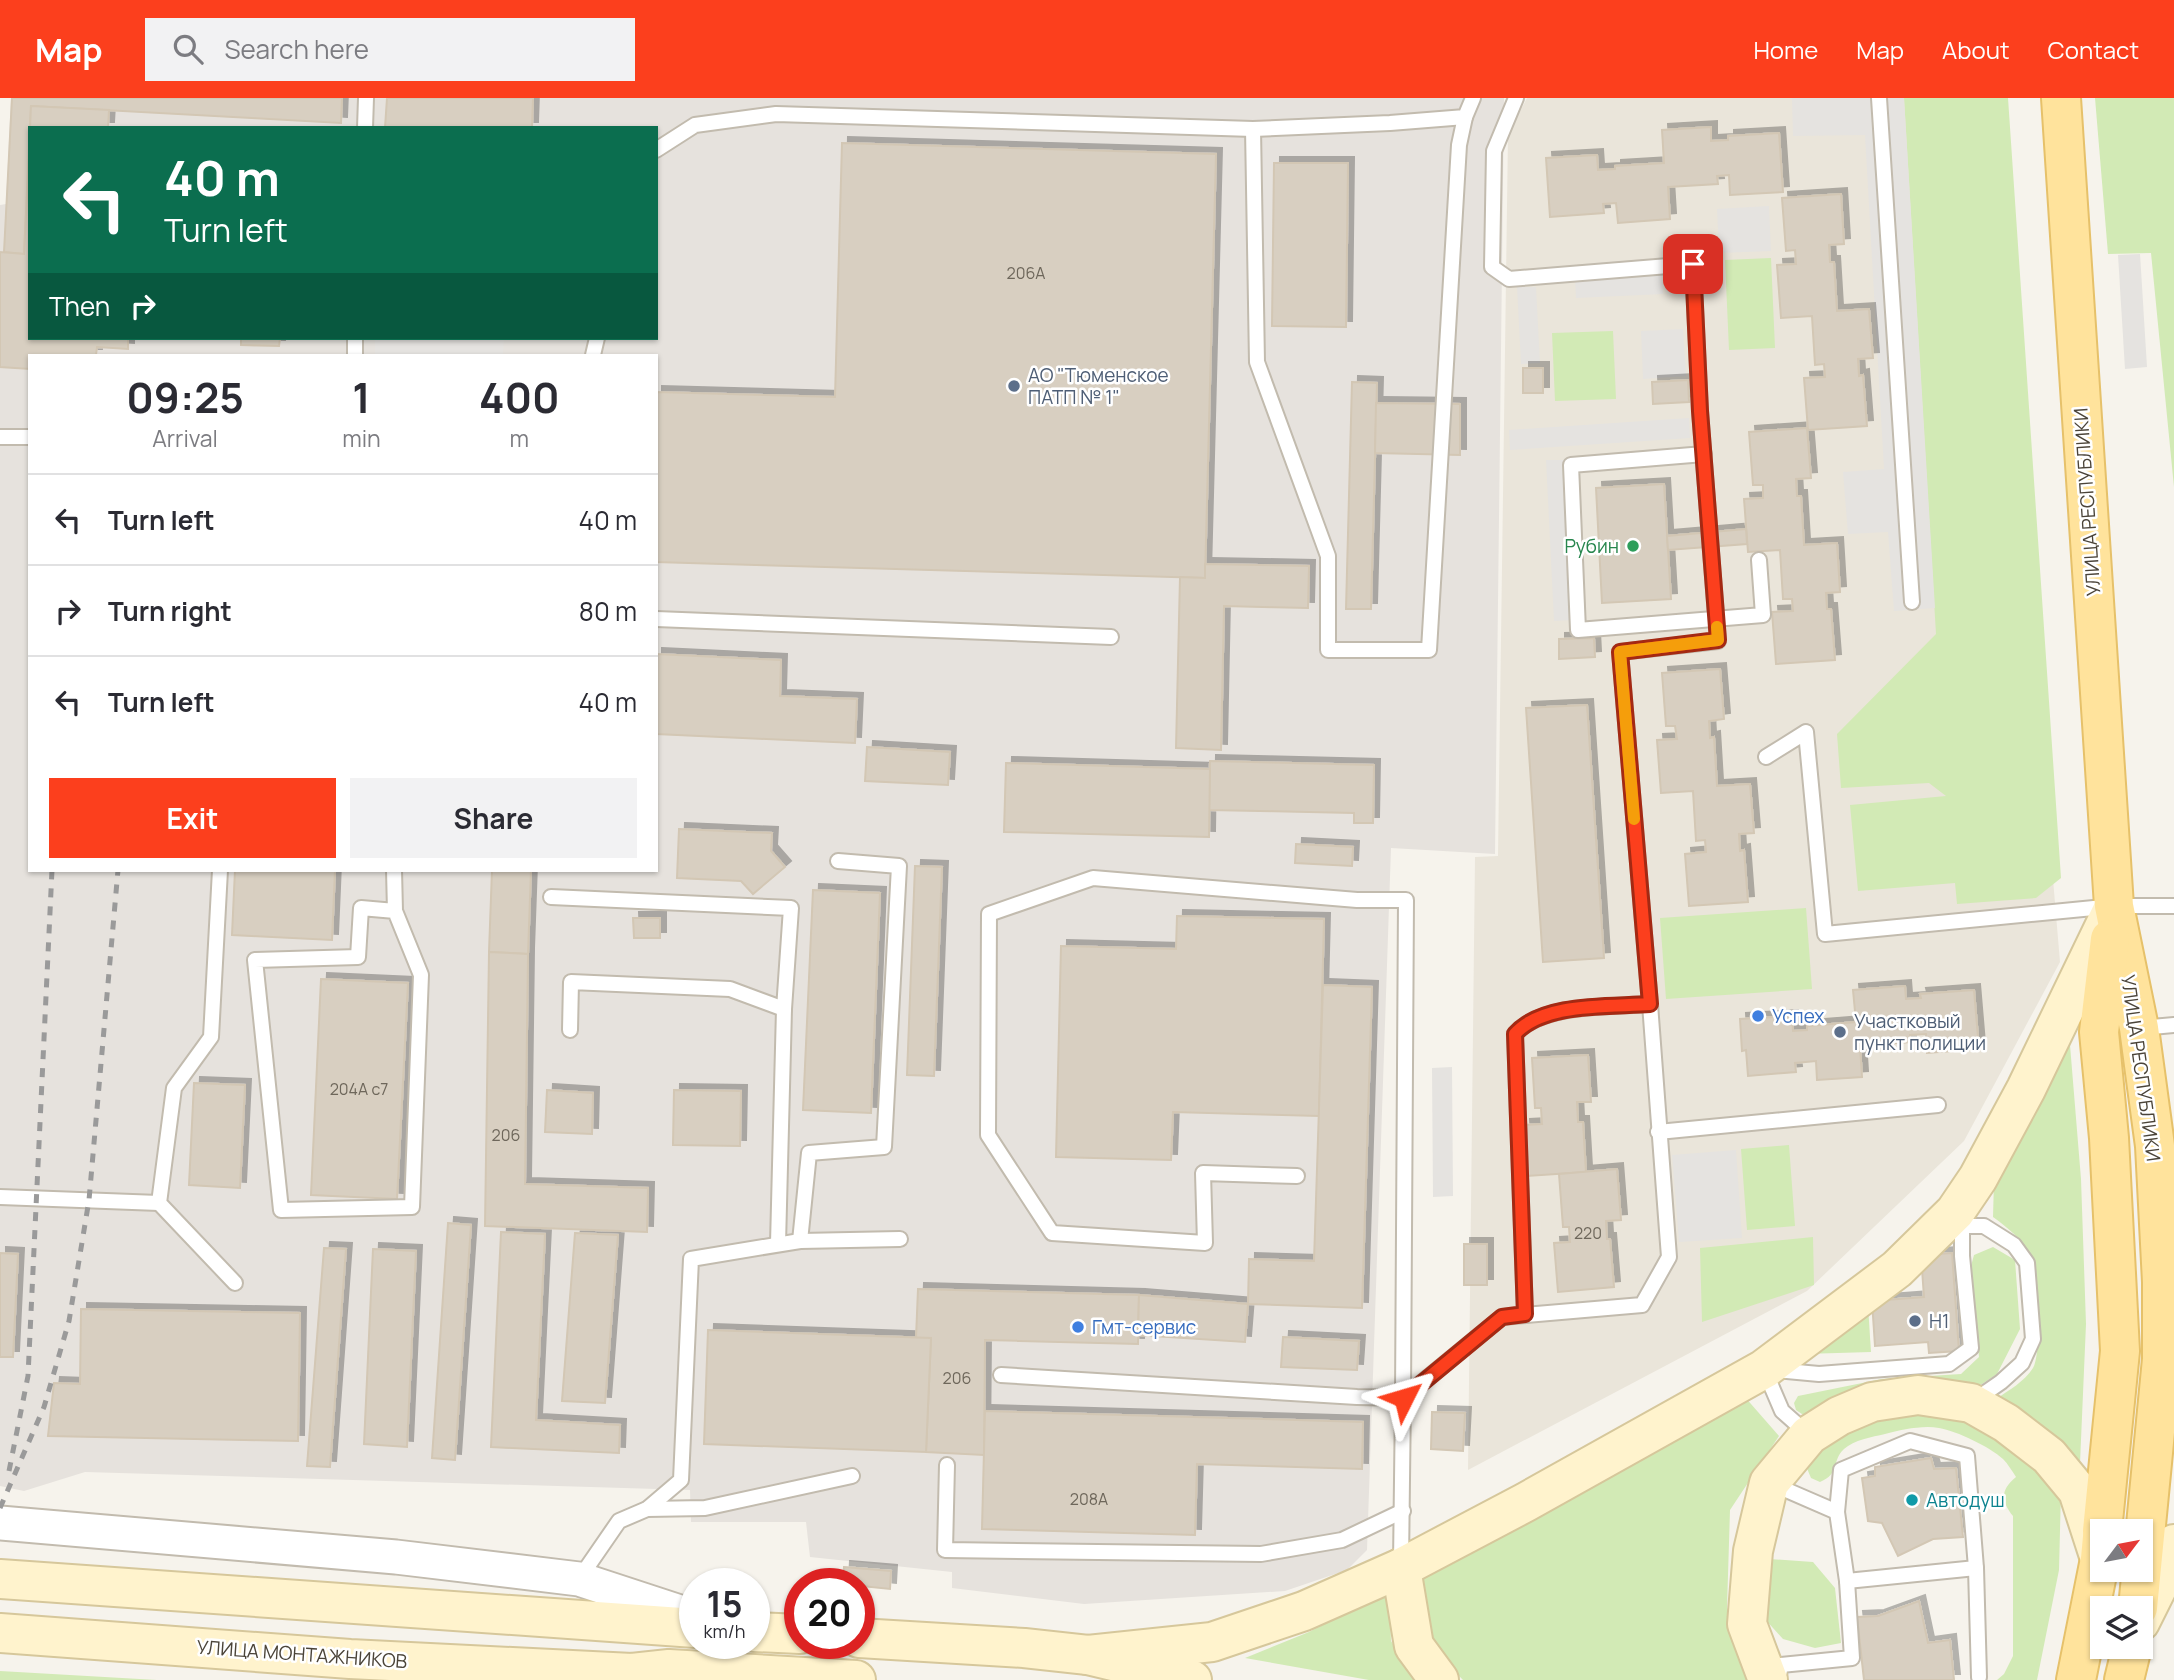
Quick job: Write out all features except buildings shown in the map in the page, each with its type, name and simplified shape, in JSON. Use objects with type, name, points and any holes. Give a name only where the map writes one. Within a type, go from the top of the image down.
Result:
[{"type":"main road","name":"УЛИЦА РЕСПУБЛИКИ","points":[[2061,98],[2114,906],[2099,1032],[2110,1152],[2120,1351],[2103,1519]]},
{"type":"main road","name":"УЛИЦА РЕСПУБЛИКИ","points":[[2114,906],[2157,1027],[2155,1146],[2162,1282],[2162,1359],[2139,1596]]},
{"type":"main road","points":[[1088,1655],[1212,1642],[1304,1611],[1401,1567],[1526,1502],[1764,1369],[1897,1269],[1958,1219],[2026,1089],[2114,906]]},
{"type":"main road","points":[[2155,1146],[2174,1198]]},
{"type":"main road","points":[[1768,1680],[1747,1623],[1753,1552],[1769,1483],[1809,1435],[1839,1416],[1872,1402],[1918,1395],[1971,1403],[2006,1423],[2049,1456],[2078,1491],[2091,1519]]},
{"type":"main road","points":[[2153,1596],[2174,1544]]},
{"type":"main road","points":[[1401,1567],[1414,1646],[1439,1680]]},
{"type":"main road","points":[[0,1579],[679,1627]]},
{"type":"main road","name":"УЛИЦА РЕСПУБЛИКИ","points":[[2076,1680],[2094,1582]]},
{"type":"main road","name":"УЛИЦА МОНТАЖНИКОВ","points":[[0,1633],[350,1659],[632,1673],[669,1669],[856,1680]]},
{"type":"main road","points":[[875,1639],[1024,1648],[1088,1655],[1192,1680]]},
{"type":"main road","points":[[2124,1680],[2129,1659]]},
{"type":"street","points":[[0,1523],[396,1558],[579,1579],[679,1612]]},
{"type":"street","points":[[390,1661],[443,1680]]},
{"type":"lane","points":[[365,126],[366,98]]},
{"type":"lane","points":[[1253,129],[1256,362],[1328,556],[1328,650],[1429,650],[1459,145],[1465,117],[1473,98]]},
{"type":"lane","points":[[1001,1375],[1357,1398],[1404,1398],[1502,1317],[1642,1305],[1669,1257],[1620,652],[1718,640],[1693,264],[1509,279],[1492,267],[1494,151],[1516,98]]},
{"type":"lane","points":[[1879,98],[1912,602]]},
{"type":"lane","points":[[658,149],[695,125],[776,114],[1253,129],[1465,117]]},
{"type":"lane","points":[[0,437],[28,437]]},
{"type":"lane","points":[[1704,454],[1571,465],[1578,630],[1763,615],[1759,560]]},
{"type":"lane","points":[[658,619],[1111,637]]},
{"type":"lane","points":[[1766,757],[1806,732],[1825,934],[2114,906],[2174,906]]},
{"type":"lane","points":[[800,1241],[809,1153],[884,1147],[900,866],[838,861]]},
{"type":"lane","points":[[159,1203],[174,1088],[211,1037],[220,872]]},
{"type":"lane","points":[[394,872],[395,911],[421,975],[412,1207],[281,1210],[255,960],[358,957],[361,908],[395,911]]},
{"type":"lane","points":[[1297,1176],[1203,1173],[1205,1243],[1052,1233],[988,1135],[989,914],[1093,878],[1357,900],[1406,900],[1401,1567]]},
{"type":"lane","points":[[551,897],[791,908],[784,1009],[778,1244]]},
{"type":"lane","points":[[570,1030],[570,982],[730,989],[784,1009]]},
{"type":"lane","points":[[1525,1314],[1515,1034],[1522,1026],[1550,1012],[1650,1004]]},
{"type":"lane","points":[[1658,1132],[1938,1105]]},
{"type":"lane","points":[[0,1197],[159,1203],[235,1283]]},
{"type":"lane","points":[[1809,1435],[1782,1411],[1764,1369],[1819,1374],[1949,1364],[1971,1348],[1958,1219],[1984,1226],[2014,1245],[2027,1263],[2033,1339],[2022,1363],[1971,1403]]},
{"type":"lane","points":[[579,1579],[619,1521],[647,1509],[681,1479],[691,1259],[800,1241],[900,1239]]},
{"type":"lane","points":[[1778,1680],[1781,1665],[1852,1658],[1847,1581],[1836,1511],[1842,1470],[1910,1441],[1967,1456],[1976,1567],[1979,1677]]},
{"type":"lane","points":[[947,1465],[945,1550],[1261,1554],[1342,1539],[1403,1511]]},
{"type":"lane","points":[[647,1509],[705,1508],[852,1476]]},
{"type":"lane","points":[[1769,1483],[1836,1511]]},
{"type":"lane","points":[[1847,1581],[1976,1567]]},
{"type":"shaded area","points":[[11,98],[1504,98],[1495,854],[1391,848],[1367,1550],[1347,1570],[1285,1591],[1084,1604],[952,1588],[952,1572],[810,1557],[806,1522],[691,1522],[690,1490],[85,1472],[24,1491],[0,1486],[0,205],[6,204]]},
{"type":"shaded area","points":[[1527,98],[1987,98],[2060,962],[1964,1141],[1807,1291],[1468,1470],[1475,857],[1498,856],[1508,134]]},
{"type":"shaded area","points":[[1792,98],[1904,98],[1935,608],[1894,611],[1888,532],[1848,534],[1843,472],[1884,469],[1865,135],[1793,136]]},
{"type":"shaded area","points":[[1769,206],[1771,251],[1719,253],[1717,209]]},
{"type":"shaded area","points":[[2140,254],[2147,367],[2125,369],[2118,255]]},
{"type":"shaded area","points":[[1662,274],[1663,294],[1576,298],[1575,279]]},
{"type":"shaded area","points":[[1517,287],[1536,287],[1540,363],[1521,364]]},
{"type":"shaded area","points":[[1683,329],[1686,376],[1643,379],[1641,331]]},
{"type":"shaded area","points":[[375,340],[504,340],[503,354],[375,354]]},
{"type":"shaded area","points":[[1689,418],[1690,438],[1510,450],[1509,430]]},
{"type":"shaded area","points":[[1546,460],[1565,460],[1573,620],[1554,621]]},
{"type":"shaded area","points":[[1452,1067],[1453,1196],[1433,1197],[1432,1068]]},
{"type":"shaded area","points":[[1736,1150],[1742,1238],[1679,1242],[1672,1155]]},
{"type":"green space","points":[[1904,98],[2008,98],[2061,878],[2036,898],[1957,904],[1955,883],[1858,891],[1850,805],[1946,796],[1929,783],[1841,788],[1837,734],[1936,634]]},
{"type":"green space","points":[[2095,98],[2174,98],[2174,487],[2151,253],[2108,254]]},
{"type":"green space","points":[[1771,258],[1775,348],[1729,350],[1725,260]]},
{"type":"green space","points":[[1613,331],[1616,399],[1555,401],[1552,333]]},
{"type":"green space","points":[[1806,908],[1812,989],[1666,999],[1660,918]]},
{"type":"green space","points":[[2070,1045],[2081,1179],[2086,1324],[2080,1463],[2040,1427],[1996,1399],[2021,1382],[2033,1368],[2038,1346],[2038,1312],[2036,1277],[2030,1255],[2018,1238],[1993,1217],[1994,1181]]},
{"type":"green space","points":[[1789,1145],[1795,1226],[1747,1230],[1741,1149]]},
{"type":"green space","points":[[1813,1237],[1814,1285],[1702,1322],[1700,1248]]},
{"type":"green space","points":[[1993,1247],[2015,1260],[2020,1329],[1997,1374],[1970,1388],[1805,1416],[1796,1410],[1794,1403],[1798,1396],[1882,1379],[1961,1374],[1979,1357],[1971,1266],[1974,1255]]},
{"type":"green space","points":[[1868,1306],[1871,1352],[1804,1354]]},
{"type":"green space","points":[[1744,1396],[1779,1436],[1730,1510],[1727,1608],[1746,1680],[1463,1680],[1434,1650],[1420,1605],[1423,1570]]},
{"type":"green space","points":[[1918,1407],[1988,1427],[2061,1491],[2059,1570],[2037,1680],[1997,1680],[2004,1674],[2013,1656],[2013,1516],[2004,1496],[2007,1486],[2016,1477],[2003,1459],[1955,1432],[1932,1427],[1919,1428],[1853,1443],[1840,1453],[1831,1475],[1820,1482],[1811,1478],[1806,1466],[1811,1453],[1857,1421]]},
{"type":"green space","points":[[1769,1559],[1813,1562],[1835,1588],[1841,1643],[1815,1648],[1783,1639],[1763,1617]]},
{"type":"green space","points":[[1389,1591],[1391,1641],[1416,1680],[1369,1680],[1245,1658],[1309,1632]]},
{"type":"green space","points":[[0,1671],[157,1680],[0,1680]]},
{"type":"railway","points":[[9,1471],[28,1376],[52,872]]},
{"type":"railway","points":[[0,1508],[44,1407],[69,1321],[89,1200],[118,872]]},
{"type":"slow traffic","points":[[1634,819],[1620,652],[1718,640],[1717,627]]},
{"type":"place","name":"АО \"Тюменское ПАТП № 1\"","points":[[1014,386]]},
{"type":"place","name":"Рубин","points":[[1633,546]]},
{"type":"place","name":"Успех","points":[[1758,1016]]},
{"type":"place","name":"Участковый пункт полиции","points":[[1840,1032]]},
{"type":"place","name":"Н1","points":[[1915,1321]]},
{"type":"place","name":"Гмт-сервис","points":[[1078,1327]]},
{"type":"place","name":"Автодуш","points":[[1912,1500]]},
{"type":"route","points":[[1404,1398],[1502,1317],[1525,1314],[1515,1034],[1522,1026],[1550,1012],[1650,1004],[1620,652],[1718,640],[1700,411],[1693,264]]}]
